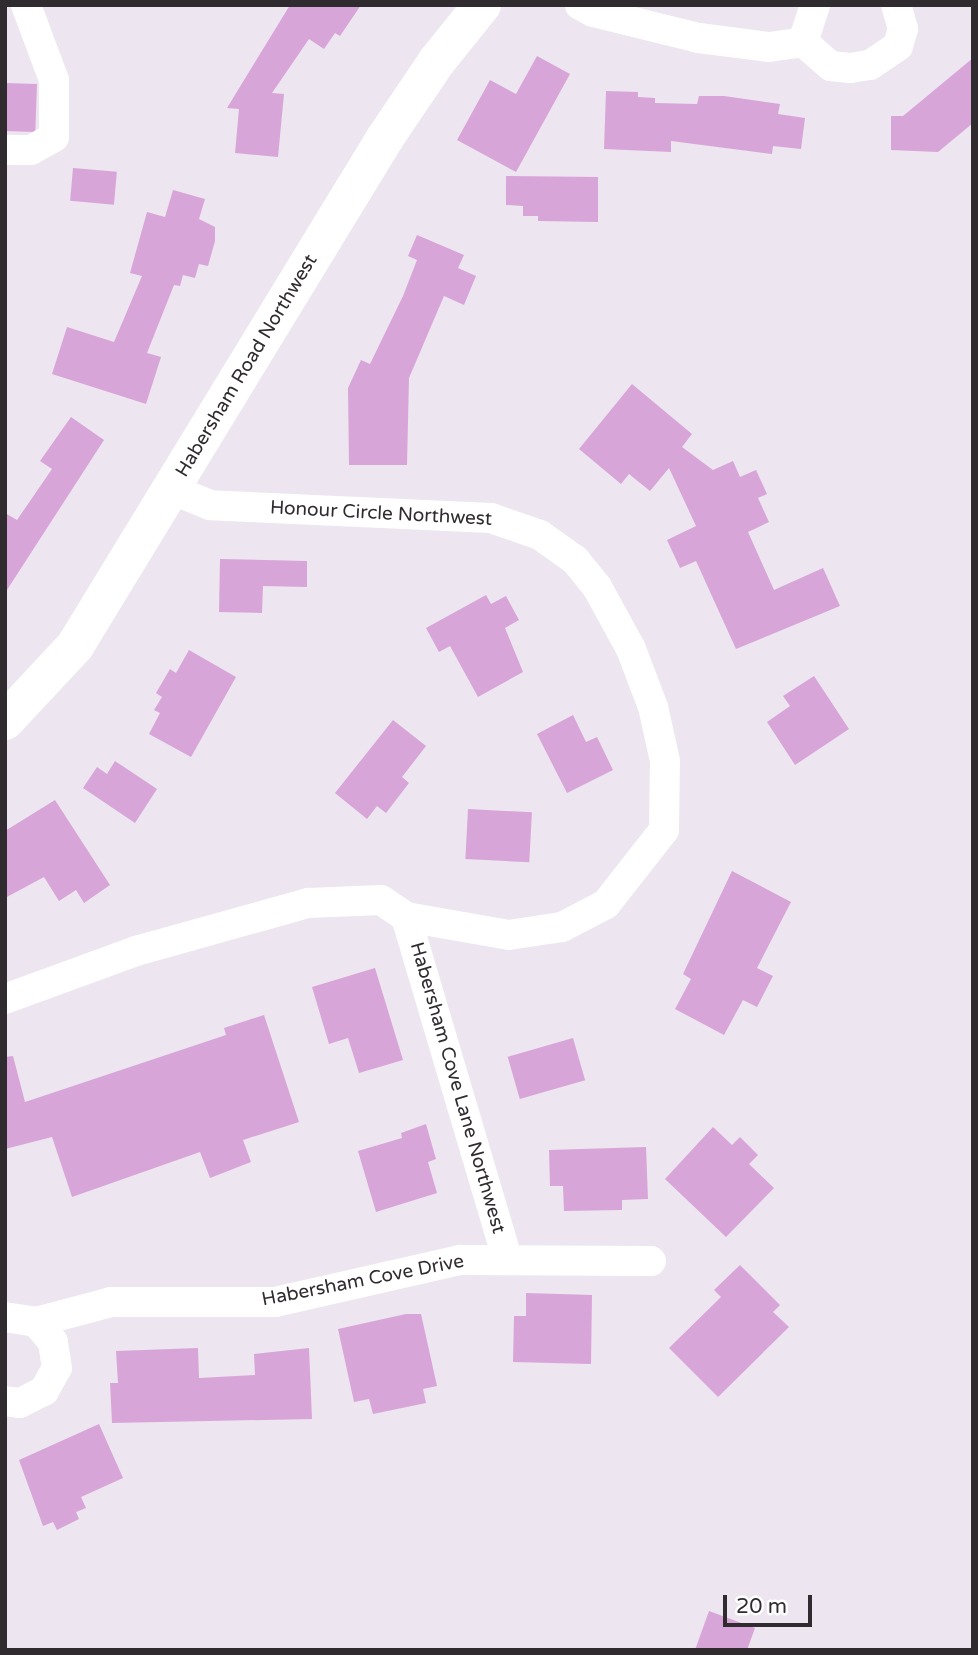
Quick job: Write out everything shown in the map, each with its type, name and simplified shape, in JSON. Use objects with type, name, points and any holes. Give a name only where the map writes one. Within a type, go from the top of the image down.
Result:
[{"type":"street","points":[[5,150],[32,150],[54,137],[54,80],[26,5]]},
{"type":"street","name":"Habersham Road Northwest","points":[[5,721],[75,646],[173,490],[385,138],[437,61],[482,5]]},
{"type":"street","points":[[580,5],[593,12],[699,38],[769,47],[803,41]]},
{"type":"street","points":[[803,41],[814,5]]},
{"type":"street","points":[[803,41],[831,66],[870,65],[898,46],[903,29],[896,5]]},
{"type":"street","name":"Honour Circle Northwest","points":[[5,999],[136,951],[308,903],[381,900],[406,917],[509,935],[562,927],[606,904],[664,830],[665,761],[653,708],[631,649],[597,587],[575,560],[540,535],[491,518],[209,505],[173,490]]},
{"type":"street","name":"Habersham Cove Lane Northwest","points":[[406,917],[507,1259]]},
{"type":"street","name":"Habersham Cove Drive","points":[[5,1317],[36,1322],[111,1302],[275,1302],[460,1260],[651,1261]]},
{"type":"street","points":[[5,1401],[20,1404],[44,1391],[57,1368],[53,1342],[36,1322]]},
{"type":"building","points":[[290,5],[361,5],[340,36],[335,33],[324,49],[309,39],[272,93],[284,94],[278,157],[235,153],[239,109],[227,108]]},
{"type":"building","points":[[537,56],[570,74],[516,172],[457,140],[490,80],[516,94]]},
{"type":"building","points":[[973,58],[973,123],[938,152],[891,150],[891,116],[903,116]]},
{"type":"building","points":[[5,83],[37,84],[35,132],[5,131]]},
{"type":"building","points":[[606,91],[638,92],[638,97],[655,98],[655,103],[697,104],[699,96],[724,96],[780,104],[778,114],[805,118],[801,149],[773,146],[772,154],[671,141],[671,152],[604,149]]},
{"type":"building","points":[[73,168],[117,172],[114,205],[70,201]]},
{"type":"building","points":[[506,176],[598,177],[598,222],[538,221],[538,216],[523,216],[523,206],[506,205]]},
{"type":"building","points":[[173,190],[205,199],[199,219],[215,227],[215,241],[208,266],[199,264],[195,278],[183,275],[180,286],[174,285],[147,353],[161,357],[146,404],[52,374],[67,327],[114,342],[142,276],[130,273],[147,212],[165,217]]},
{"type":"building","points":[[417,235],[464,255],[458,268],[476,276],[464,305],[444,296],[409,378],[407,465],[349,465],[348,388],[361,360],[370,364],[403,296],[417,260],[408,256]]},
{"type":"building","points":[[632,384],[692,434],[682,447],[713,470],[733,461],[740,477],[756,470],[767,494],[758,498],[769,522],[748,532],[774,590],[823,568],[840,606],[736,649],[696,561],[680,568],[667,540],[696,526],[669,468],[650,491],[629,474],[621,484],[579,449]]},
{"type":"building","points":[[71,417],[104,440],[5,593],[5,513],[17,520],[52,469],[40,461]]},
{"type":"building","points":[[220,559],[307,561],[307,587],[263,586],[262,613],[219,612]]},
{"type":"building","points":[[486,595],[491,604],[506,596],[519,620],[505,628],[523,672],[478,697],[450,646],[439,652],[426,628]]},
{"type":"building","points":[[189,650],[236,677],[191,757],[149,734],[160,713],[154,710],[162,697],[156,693],[170,669],[176,673]]},
{"type":"building","points":[[814,676],[849,729],[795,765],[767,722],[790,706],[783,696]]},
{"type":"building","points":[[573,715],[586,742],[597,737],[613,770],[567,793],[537,734]]},
{"type":"building","points":[[393,720],[426,746],[402,777],[409,783],[386,813],[377,806],[367,819],[335,793]]},
{"type":"building","points":[[115,761],[157,789],[135,823],[83,788],[97,767],[107,774]]},
{"type":"building","points":[[55,800],[110,885],[84,903],[76,890],[59,901],[44,877],[5,898],[5,831]]},
{"type":"building","points":[[468,809],[532,812],[529,862],[465,859]]},
{"type":"building","points":[[732,871],[791,902],[757,968],[773,976],[757,1007],[743,1000],[724,1035],[675,1009],[691,979],[683,974]]},
{"type":"building","points":[[375,968],[403,1060],[359,1073],[348,1038],[329,1044],[312,987]]},
{"type":"building","points":[[264,1015],[299,1122],[243,1140],[251,1162],[210,1178],[200,1152],[72,1197],[52,1137],[5,1149],[5,1057],[13,1056],[25,1102],[226,1035],[224,1028]]},
{"type":"building","points":[[573,1038],[585,1080],[520,1099],[508,1057]]},
{"type":"building","points":[[426,1124],[436,1159],[428,1162],[437,1193],[376,1212],[358,1151],[402,1138],[401,1133]]},
{"type":"building","points":[[713,1127],[732,1145],[740,1137],[758,1155],[749,1164],[774,1188],[726,1237],[665,1179]]},
{"type":"building","points":[[646,1147],[648,1199],[622,1200],[622,1210],[564,1211],[563,1186],[550,1186],[549,1150]]},
{"type":"building","points":[[740,1265],[780,1305],[773,1312],[789,1327],[718,1397],[669,1348],[721,1297],[714,1290]]},
{"type":"building","points":[[526,1293],[592,1295],[591,1364],[513,1362],[514,1316],[526,1316]]},
{"type":"building","points":[[406,1314],[421,1314],[437,1386],[423,1389],[426,1403],[373,1414],[369,1399],[354,1402],[338,1329]]},
{"type":"building","points":[[198,1348],[199,1378],[255,1375],[254,1354],[309,1348],[312,1419],[112,1423],[110,1383],[118,1383],[116,1351]]},
{"type":"building","points":[[99,1424],[123,1478],[81,1497],[86,1508],[76,1512],[79,1519],[57,1530],[53,1522],[43,1526],[19,1460]]},
{"type":"building","points":[[709,1611],[755,1628],[747,1650],[695,1650]]}]
